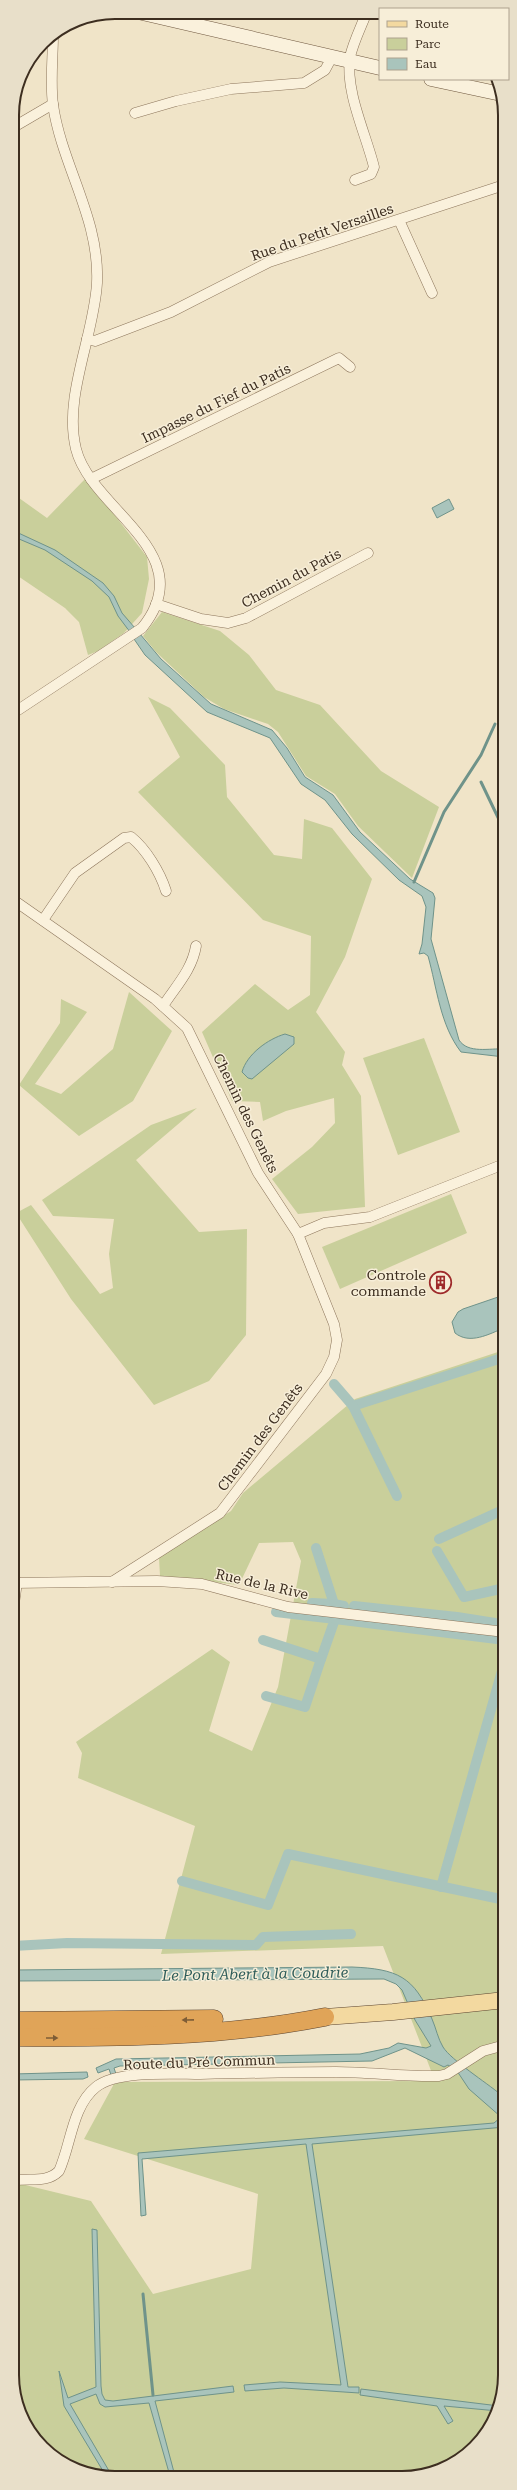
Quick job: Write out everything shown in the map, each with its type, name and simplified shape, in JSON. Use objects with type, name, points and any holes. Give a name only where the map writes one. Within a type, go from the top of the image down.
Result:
[{"type":"highway","points":[[19,2021],[219,2019],[300,2015],[325,2017]]},
{"type":"highway","points":[[19,2038],[118,2038],[261,2026],[325,2017]]},
{"type":"main road","points":[[166,19],[379,68]]},
{"type":"main road","points":[[436,80],[495,93]]},
{"type":"main road","points":[[325,2017],[459,2006],[498,2001]]},
{"type":"street","points":[[355,180],[371,174],[374,167],[360,125],[350,74],[350,61],[364,19]]},
{"type":"street","points":[[19,709],[142,628],[152,616],[159,586],[156,565],[147,545],[91,478],[76,450],[72,421],[97,284],[96,250],[87,210],[63,142],[53,104],[53,42]]},
{"type":"street","points":[[135,113],[176,101],[231,89],[304,82],[325,70],[332,57]]},
{"type":"street","points":[[19,124],[53,104]]},
{"type":"street","name":"Rue du Petit Versailles","points":[[87,339],[95,341],[171,312],[269,262],[498,187]]},
{"type":"street","points":[[399,220],[432,293]]},
{"type":"street","name":"Impasse du Fief du Patis","points":[[91,478],[340,358],[350,367]]},
{"type":"street","name":"Chemin du Patis","points":[[156,604],[201,619],[228,623],[246,618],[368,553]]},
{"type":"street","points":[[43,920],[75,873],[124,838],[131,836],[137,842],[162,880],[166,891]]},
{"type":"street","name":"Chemin des Genêts","points":[[19,904],[163,1006],[192,1036],[258,1173],[298,1234],[334,1324],[337,1340],[334,1357],[326,1374],[220,1513],[112,1582]]},
{"type":"street","points":[[163,1006],[190,966],[196,946]]},
{"type":"street","points":[[298,1234],[324,1223],[370,1217],[498,1166]]},
{"type":"street","name":"Rue de la Rive","points":[[19,1583],[157,1581],[202,1584],[288,1608],[498,1631]]},
{"type":"street","name":"Route du Pré Commun","points":[[19,2181],[43,2180],[53,2177],[59,2171],[75,2123],[87,2097],[97,2086],[109,2080],[159,2074],[336,2072],[429,2076],[447,2074],[464,2061],[483,2051],[498,2047]]},
{"type":"green space","points":[[86,478],[147,557],[149,579],[142,613],[124,633],[98,651],[88,655],[79,622],[65,608],[19,577],[19,498],[47,518]]},
{"type":"green space","points":[[162,612],[220,631],[249,655],[276,690],[320,705],[381,771],[439,807],[412,878],[358,826],[335,794],[306,776],[278,732],[268,724],[224,709],[204,697],[156,652],[143,636]]},
{"type":"green space","points":[[148,697],[170,708],[225,765],[227,797],[274,855],[302,859],[304,819],[332,828],[372,879],[345,957],[316,1012],[345,1052],[342,1065],[361,1096],[365,1207],[298,1214],[272,1179],[312,1147],[335,1123],[334,1098],[286,1111],[263,1121],[260,1102],[232,1101],[202,1032],[255,984],[288,1010],[310,995],[311,936],[263,920],[138,792],[180,757]]},
{"type":"green space","points":[[129,992],[172,1031],[133,1101],[79,1136],[19,1085],[60,1023],[61,999],[87,1012],[35,1084],[61,1094],[113,1049]]},
{"type":"green space","points":[[424,1038],[460,1132],[398,1155],[363,1058]]},
{"type":"green space","points":[[197,1108],[136,1160],[199,1232],[247,1229],[246,1335],[209,1381],[154,1405],[71,1299],[19,1218],[19,1211],[31,1205],[100,1294],[113,1288],[109,1254],[114,1219],[53,1216],[42,1200],[151,1125]]},
{"type":"green space","points":[[451,1194],[467,1233],[340,1289],[322,1247]]},
{"type":"green space","points":[[498,1352],[498,2381],[495,2400],[491,2412],[478,2434],[461,2451],[445,2461],[427,2468],[402,2471],[115,2471],[96,2469],[72,2461],[52,2447],[39,2434],[26,2412],[22,2400],[19,2375],[19,2183],[91,2201],[153,2294],[251,2269],[258,2194],[84,2139],[115,2082],[435,2081],[383,1946],[161,1954],[195,1826],[78,1778],[82,1753],[76,1742],[212,1649],[230,1662],[209,1731],[252,1751],[278,1687],[301,1561],[293,1542],[259,1543],[239,1585],[160,1576],[159,1558],[231,1511],[243,1493],[355,1399]]},
{"type":"water","points":[[449,499],[454,509],[437,518],[432,508]]},
{"type":"water","points":[[19,533],[55,550],[103,583],[114,596],[122,613],[135,628],[130,632],[118,616],[109,597],[92,581],[45,550],[19,539]]},
{"type":"water","points":[[140,634],[161,659],[211,704],[272,730],[287,748],[305,777],[333,795],[360,832],[410,879],[433,893],[435,898],[431,939],[459,1040],[468,1047],[474,1049],[498,1049],[498,1056],[461,1052],[448,1030],[440,1006],[428,956],[424,953],[419,954],[422,944],[426,907],[422,896],[399,880],[352,834],[325,800],[301,784],[270,738],[207,712],[145,655],[134,639]]},
{"type":"water","points":[[285,1034],[294,1037],[294,1044],[252,1079],[248,1078],[242,1072],[248,1059],[253,1053],[265,1043]]},
{"type":"water","points":[[498,1297],[498,1330],[473,1338],[467,1338],[455,1333],[452,1322],[458,1312]]},
{"type":"water","name":"Le Pont Abert à la Coudrie","points":[[352,1967],[368,1968],[392,1973],[411,1984],[418,1993],[433,2022],[441,2044],[447,2052],[461,2065],[498,2093],[498,2114],[469,2089],[457,2071],[448,2065],[444,2067],[405,2048],[372,2061],[120,2066],[114,2068],[116,2074],[111,2075],[109,2069],[98,2073],[96,2068],[116,2059],[360,2054],[389,2048],[398,2043],[426,2048],[431,2046],[415,2020],[402,1990],[396,1984],[384,1979],[19,1981],[19,1970]]},
{"type":"water","points":[[87,2072],[88,2077],[83,2079],[19,2080],[19,2074]]},
{"type":"water","points":[[498,2120],[498,2128],[312,2144],[348,2387],[359,2387],[359,2393],[284,2388],[245,2391],[244,2385],[280,2382],[341,2385],[306,2144],[142,2159],[146,2215],[141,2216],[138,2153],[494,2123]]},
{"type":"water","points":[[92,2229],[97,2230],[101,2386],[102,2394],[105,2400],[113,2401],[233,2386],[234,2392],[155,2401],[174,2471],[169,2471],[149,2403],[105,2407],[100,2404],[96,2394],[70,2404],[109,2471],[102,2470],[64,2406],[59,2371],[68,2398],[96,2387]]},
{"type":"water","points":[[361,2389],[493,2405],[492,2410],[444,2406],[453,2421],[448,2424],[437,2406],[360,2395]]},
{"type":"waterway","points":[[414,882],[444,812],[481,755],[495,724]]},
{"type":"waterway","points":[[481,782],[498,817]]},
{"type":"waterway","points":[[334,1384],[353,1406],[498,1359]]},
{"type":"waterway","points":[[353,1406],[397,1496]]},
{"type":"waterway","points":[[439,1539],[498,1512]]},
{"type":"waterway","points":[[312,1603],[334,1604],[316,1548]]},
{"type":"waterway","points":[[437,1551],[464,1597],[498,1590]]},
{"type":"waterway","points":[[334,1604],[344,1606]]},
{"type":"waterway","points":[[354,1606],[457,1617],[495,1623]]},
{"type":"waterway","points":[[276,1612],[335,1619],[321,1659]]},
{"type":"waterway","points":[[335,1619],[498,1639]]},
{"type":"waterway","points":[[263,1640],[321,1659],[305,1707],[266,1696]]},
{"type":"waterway","points":[[441,1887],[498,1685]]},
{"type":"waterway","points":[[182,1881],[268,1905],[288,1854],[498,1899]]},
{"type":"waterway","points":[[19,1946],[67,1943],[256,1945],[263,1937],[351,1934]]},
{"type":"waterway","points":[[143,2294],[153,2395]]},
{"type":"place","name":"Controle commande","points":[[441,1283]]}]
